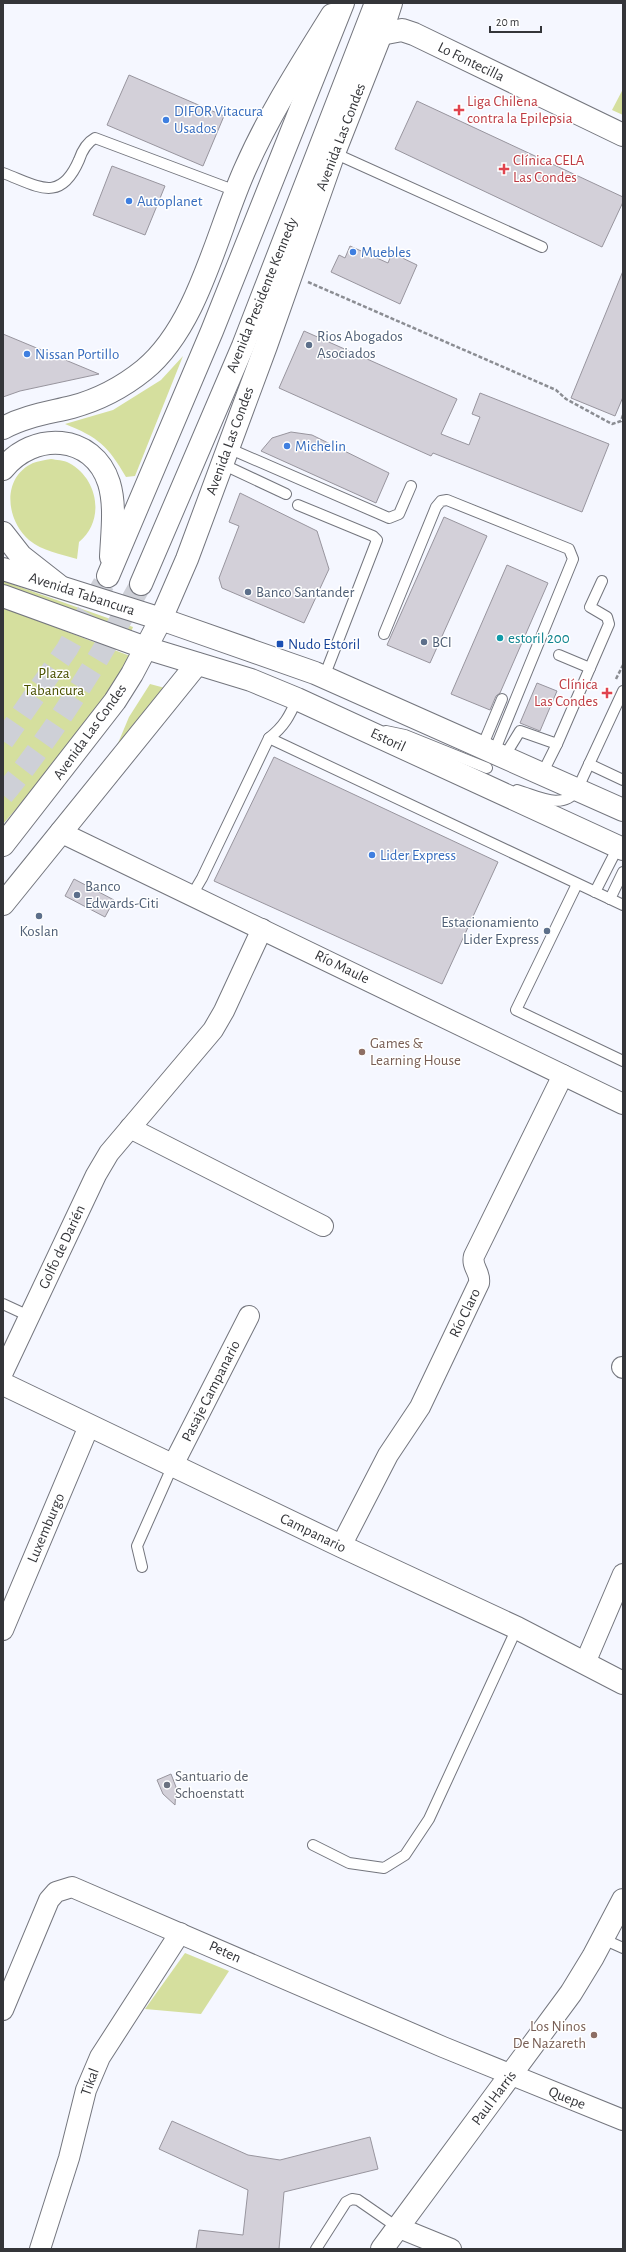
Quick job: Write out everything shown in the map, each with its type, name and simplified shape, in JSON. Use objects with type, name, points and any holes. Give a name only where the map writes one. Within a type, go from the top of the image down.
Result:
[{"type":"main road","points":[[3,428],[21,420],[77,405],[108,393],[131,380],[156,359],[176,333],[191,305],[253,150],[275,108],[339,3]]},
{"type":"main road","points":[[3,469],[26,448],[47,443],[70,445],[92,456],[105,473],[112,494],[109,574],[212,331],[343,3]]},
{"type":"main road","name":"Avenida Presidente Kennedy","points":[[141,584],[243,346],[376,3]]},
{"type":"main road","name":"Avenida Las Condes","points":[[3,845],[93,731],[132,674],[161,619],[187,559],[334,153],[381,34],[391,3]]},
{"type":"main road","name":"Lo Fontecilla","points":[[381,34],[402,30],[414,34],[623,135]]},
{"type":"main road","points":[[3,533],[21,556],[58,585]]},
{"type":"main road","name":"Avenida Tabancura","points":[[3,569],[58,585],[161,619]]},
{"type":"main road","name":"Avenida Tabancura","points":[[3,596],[146,648]]},
{"type":"main road","name":"Estoril","points":[[161,619],[324,677],[488,761],[621,846]]},
{"type":"main road","name":"Estoril","points":[[146,648],[251,680],[346,721],[488,761],[542,774],[623,810]]},
{"type":"main road","points":[[3,904],[197,664]]},
{"type":"main road","name":"Campanario","points":[[3,1384],[341,1546],[517,1628],[623,1683]]},
{"type":"main road","name":"Paul Harris","points":[[382,2249],[571,1993],[603,1939],[623,1900]]},
{"type":"street","name":"Río Maule","points":[[60,832],[623,1104]]},
{"type":"street","name":"Golfo de Darién","points":[[3,1372],[96,1175],[109,1153],[213,1030],[224,1011],[262,929]]},
{"type":"street","name":"Río Claro","points":[[341,1546],[388,1455],[420,1407],[479,1283],[479,1276],[473,1265],[474,1256],[563,1075]]},
{"type":"street","points":[[130,1128],[323,1226]]},
{"type":"street","name":"Pasaje Campanario","points":[[173,1465],[249,1316]]},
{"type":"street","name":"Luxemburgo","points":[[3,1630],[89,1426]]},
{"type":"street","points":[[585,1663],[623,1574]]},
{"type":"street","name":"Peten","points":[[3,2010],[49,1900],[61,1889],[77,1888],[511,2076]]},
{"type":"street","name":"Tikal","points":[[40,2249],[69,2158],[92,2073],[100,2057],[180,1933]]},
{"type":"street","name":"Quepe","points":[[511,2076],[623,2120]]},
{"type":"street","points":[[397,2227],[451,2249]]},
{"type":"lane","points":[[3,173],[42,188],[56,188],[66,183],[74,171],[88,142],[95,138],[236,191]]},
{"type":"lane","points":[[334,153],[542,247]]},
{"type":"lane","points":[[225,456],[389,518],[399,514],[411,486]]},
{"type":"lane","points":[[225,456],[286,494]]},
{"type":"lane","points":[[384,634],[436,506],[441,501],[447,500],[569,549],[573,559],[488,761]]},
{"type":"lane","points":[[298,505],[373,536],[377,540],[324,677]]},
{"type":"lane","points":[[542,774],[558,744],[609,624],[607,617],[590,607],[602,580]]},
{"type":"lane","points":[[559,655],[590,668]]},
{"type":"lane","points":[[502,699],[488,761],[502,785],[552,801],[561,802],[571,799],[578,790],[623,691]]},
{"type":"lane","points":[[192,895],[202,878],[269,738],[280,730],[289,718],[297,699]]},
{"type":"lane","points":[[488,761],[520,731],[558,744]]},
{"type":"lane","points":[[269,738],[623,906]]},
{"type":"lane","points":[[589,764],[623,780]]},
{"type":"lane","points":[[595,892],[621,846]]},
{"type":"lane","points":[[610,899],[623,872]]},
{"type":"lane","points":[[577,884],[516,1010],[623,1061]]},
{"type":"lane","points":[[3,1304],[29,1316]]},
{"type":"lane","points":[[142,1567],[137,1546],[173,1465]]},
{"type":"lane","points":[[313,1845],[349,1863],[384,1868],[404,1854],[429,1819],[517,1628]]},
{"type":"lane","points":[[603,1939],[623,1948]]},
{"type":"lane","points":[[316,2249],[346,2202],[352,2199],[358,2200],[397,2227]]},
{"type":"path","points":[[291,274],[556,390],[566,399],[612,424],[621,421],[623,415]]},
{"type":"green space","points":[[623,89],[623,115],[612,110]]},
{"type":"green space","points":[[183,356],[135,476],[126,477],[114,457],[101,444],[86,433],[65,424],[113,410],[161,380]]},
{"type":"green space","points":[[51,459],[67,462],[79,470],[87,479],[92,489],[95,501],[93,523],[79,542],[77,559],[46,550],[34,544],[21,532],[15,522],[12,511],[10,500],[16,479],[23,470],[33,463]]},
{"type":"green space","points":[[3,581],[133,627],[131,632],[3,587]]},
{"type":"green space","name":"Plaza Tabancura","points":[[3,607],[130,656],[87,727],[3,824]]},
{"type":"green space","points":[[150,684],[165,688],[116,748],[129,717]]},
{"type":"green space","points":[[185,1953],[229,1971],[201,2014],[145,2009]]},
{"type":"building","name":"DIFOR Vitacura Usados","points":[[129,75],[224,116],[203,166],[107,125]]},
{"type":"building","points":[[417,101],[623,197],[623,202],[602,247],[395,149]]},
{"type":"building","name":"Autoplanet","points":[[112,166],[165,186],[145,235],[93,215]]},
{"type":"building","points":[[350,246],[388,263],[392,253],[417,265],[400,304],[331,272],[339,255],[345,258]]},
{"type":"building","points":[[623,271],[623,397],[615,416],[571,398]]},
{"type":"building","points":[[304,331],[457,399],[441,434],[469,445],[480,417],[472,414],[480,393],[609,444],[582,512],[433,453],[431,456],[279,388]]},
{"type":"building","name":"Nissan Portillo","points":[[3,334],[99,374],[20,391],[3,397]]},
{"type":"building","points":[[291,432],[312,435],[389,473],[376,503],[261,451],[272,438]]},
{"type":"building","points":[[240,493],[317,531],[329,569],[304,623],[222,588],[219,578],[239,526],[229,522]]},
{"type":"building","points":[[444,517],[487,536],[430,663],[387,645]]},
{"type":"building","name":"estoril 200","points":[[507,565],[548,583],[500,693],[496,696],[490,710],[451,694]]},
{"type":"building","points":[[537,683],[557,691],[540,731],[520,723]]},
{"type":"building","points":[[274,757],[498,862],[442,984],[214,881]]},
{"type":"building","points":[[74,879],[114,900],[105,917],[65,896]]},
{"type":"building","name":"Santuario de Schoenstatt","points":[[171,1774],[176,1787],[175,1805],[163,1794],[157,1780]]},
{"type":"building","points":[[172,2121],[248,2155],[280,2160],[370,2137],[378,2169],[284,2192],[279,2249],[196,2249],[199,2230],[243,2235],[248,2190],[159,2149]]},
{"type":"tunnel","points":[[3,741],[67,649],[108,576]]},
{"type":"tunnel","points":[[3,795],[60,719],[110,639],[141,584]]},
{"type":"place","name":"Liga Chilena contra la Epilepsia","points":[[459,110]]},
{"type":"place","name":"DIFOR Vitacura Usados","points":[[166,120]]},
{"type":"place","name":"Clínica CELA Las Condes","points":[[504,169]]},
{"type":"place","name":"Autoplanet","points":[[129,201]]},
{"type":"place","name":"Muebles","points":[[353,252]]},
{"type":"place","name":"Rios Abogados Asociados","points":[[309,345]]},
{"type":"place","name":"Nissan Portillo","points":[[27,354]]},
{"type":"place","name":"Michelin","points":[[287,446]]},
{"type":"place","name":"Banco Santander","points":[[248,592]]},
{"type":"place","name":"estoril 200","points":[[500,638]]},
{"type":"place","name":"BCI","points":[[424,642]]},
{"type":"place","name":"Nudo Estoril","points":[[280,644]]},
{"type":"place","name":"Clínica Las Condes","points":[[607,693]]},
{"type":"place","name":"Lider Express","points":[[372,855]]},
{"type":"place","name":"Banco Edwards-Citi","points":[[77,895]]},
{"type":"place","name":"Koslan","points":[[39,916]]},
{"type":"place","name":"Estacionamiento Lider Express","points":[[547,931]]},
{"type":"place","name":"Games & Learning House","points":[[362,1052]]},
{"type":"place","name":"Santuario de Schoenstatt","points":[[167,1785]]},
{"type":"place","name":"Los Ninos De Nazareth","points":[[594,2035]]}]
